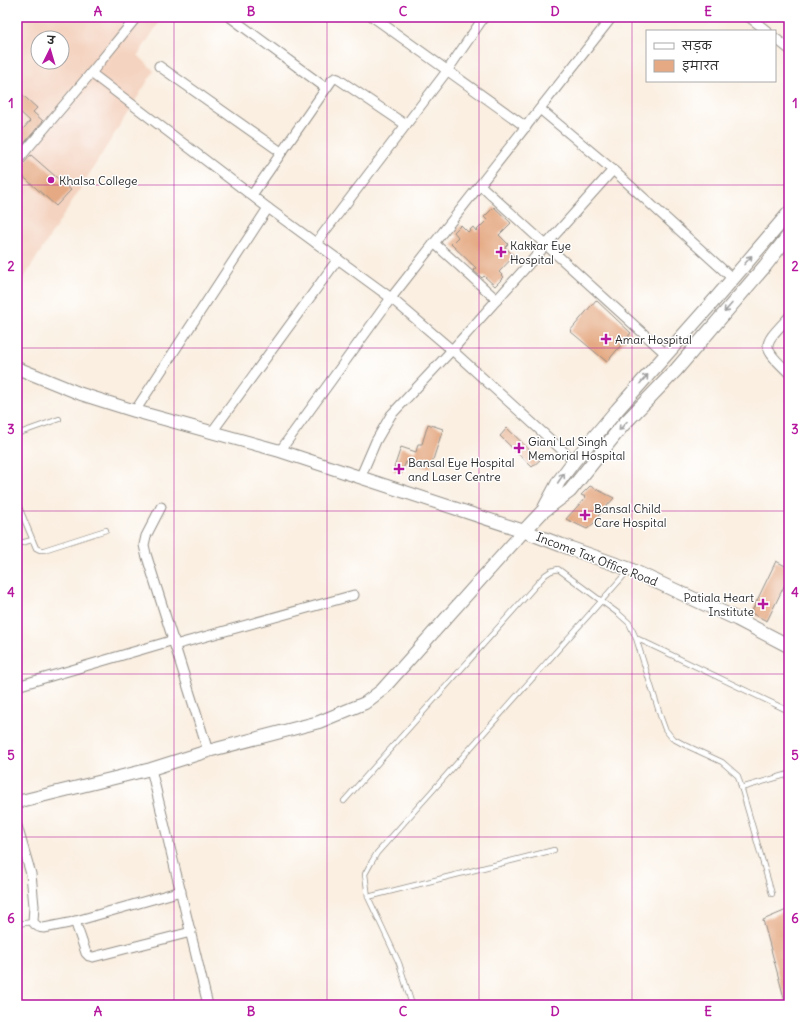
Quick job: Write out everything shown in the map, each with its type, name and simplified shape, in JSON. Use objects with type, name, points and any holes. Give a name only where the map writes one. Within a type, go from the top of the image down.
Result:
[{"type":"main road","points":[[542,512],[558,481],[574,461],[789,213]]},
{"type":"main road","name":"Income Tax Office Road","points":[[788,645],[737,619],[629,569],[524,531],[542,512],[570,491],[622,426],[676,370],[765,266],[789,235]]},
{"type":"street","points":[[230,17],[326,88]]},
{"type":"street","points":[[373,17],[526,127]]},
{"type":"street","points":[[316,243],[447,71],[484,17]]},
{"type":"street","points":[[280,451],[390,298],[612,17]]},
{"type":"street","points":[[749,17],[765,30]]},
{"type":"street","points":[[17,161],[135,19]]},
{"type":"street","points":[[776,39],[789,49]]},
{"type":"street","points":[[159,66],[281,152]]},
{"type":"street","points":[[91,73],[268,208],[390,298],[452,350],[574,461]]},
{"type":"street","points":[[252,195],[326,88],[335,78],[406,125]]},
{"type":"street","points":[[540,108],[613,170],[732,278]]},
{"type":"street","points":[[360,478],[376,441],[391,415],[452,350],[613,170]]},
{"type":"street","points":[[480,185],[666,354]]},
{"type":"street","points":[[135,411],[268,208]]},
{"type":"street","points":[[434,243],[497,300]]},
{"type":"street","points":[[212,432],[338,259]]},
{"type":"street","points":[[789,317],[770,337],[767,346],[769,352],[789,373]]},
{"type":"street","points":[[17,368],[81,394],[135,411],[280,451],[524,531],[382,690],[365,703],[319,722],[208,751],[151,769],[17,802]]},
{"type":"street","points":[[161,507],[146,536],[144,545],[208,751]]},
{"type":"street","points":[[17,686],[354,595]]},
{"type":"street","points":[[151,769],[208,1005]]},
{"type":"street","points":[[17,826],[31,874],[34,906],[33,922],[40,928],[75,921],[181,891]]},
{"type":"street","points":[[75,921],[86,954],[93,957],[191,932]]},
{"type":"lane","points":[[17,434],[59,419]]},
{"type":"lane","points":[[17,502],[32,540],[36,548],[40,550],[106,530]]},
{"type":"lane","points":[[17,544],[32,540]]},
{"type":"lane","points":[[344,801],[546,575],[551,571],[558,569],[629,623],[636,638],[660,718],[672,738],[722,762],[738,776],[772,894]]},
{"type":"lane","points":[[412,1005],[399,963],[368,897],[365,874],[378,853],[629,569]]},
{"type":"lane","points":[[636,638],[789,711]]},
{"type":"lane","points":[[741,788],[789,774]]},
{"type":"lane","points":[[368,897],[554,850]]},
{"type":"lane","points":[[17,924],[33,922]]},
{"type":"shaded area","name":"Khalsa College","points":[[17,17],[163,17],[138,55],[154,71],[17,289]]},
{"type":"building","points":[[17,90],[37,108],[33,112],[43,121],[21,147],[17,144],[17,136],[30,121],[17,109]]},
{"type":"building","points":[[31,155],[71,190],[56,206],[17,171]]},
{"type":"building","points":[[494,207],[511,223],[499,235],[508,244],[505,247],[514,256],[499,272],[504,277],[495,286],[484,276],[482,278],[473,270],[476,268],[451,244],[458,237],[454,232],[461,225],[468,232],[473,227],[476,231],[487,220],[484,217]]},
{"type":"building","name":"Amar Hospital","points":[[596,300],[631,333],[607,362],[570,331]]},
{"type":"building","points":[[428,424],[443,429],[430,469],[406,462],[401,474],[393,471],[401,447],[416,452],[418,444],[422,444]]},
{"type":"building","points":[[507,428],[540,460],[532,467],[500,436]]},
{"type":"building","points":[[590,486],[614,498],[598,516],[600,518],[587,529],[566,519],[586,497],[581,495]]},
{"type":"building","points":[[776,561],[789,568],[789,576],[767,621],[751,613]]},
{"type":"building","points":[[789,909],[789,1005],[786,1005],[763,920]]},
{"type":"place","name":"Khalsa College","points":[[51,180]]},
{"type":"place","name":"Kakkar Eye Hospital","points":[[501,252]]},
{"type":"place","name":"Amar Hospital","points":[[606,339]]},
{"type":"place","name":"Giani Lal Singh Memorial Hospital","points":[[519,448]]},
{"type":"place","name":"Bansal Eye Hospital and Laser Centre","points":[[399,469]]},
{"type":"place","name":"Bansal Child Care Hospital","points":[[585,515]]},
{"type":"place","name":"Patiala Heart Institute","points":[[763,604]]}]
